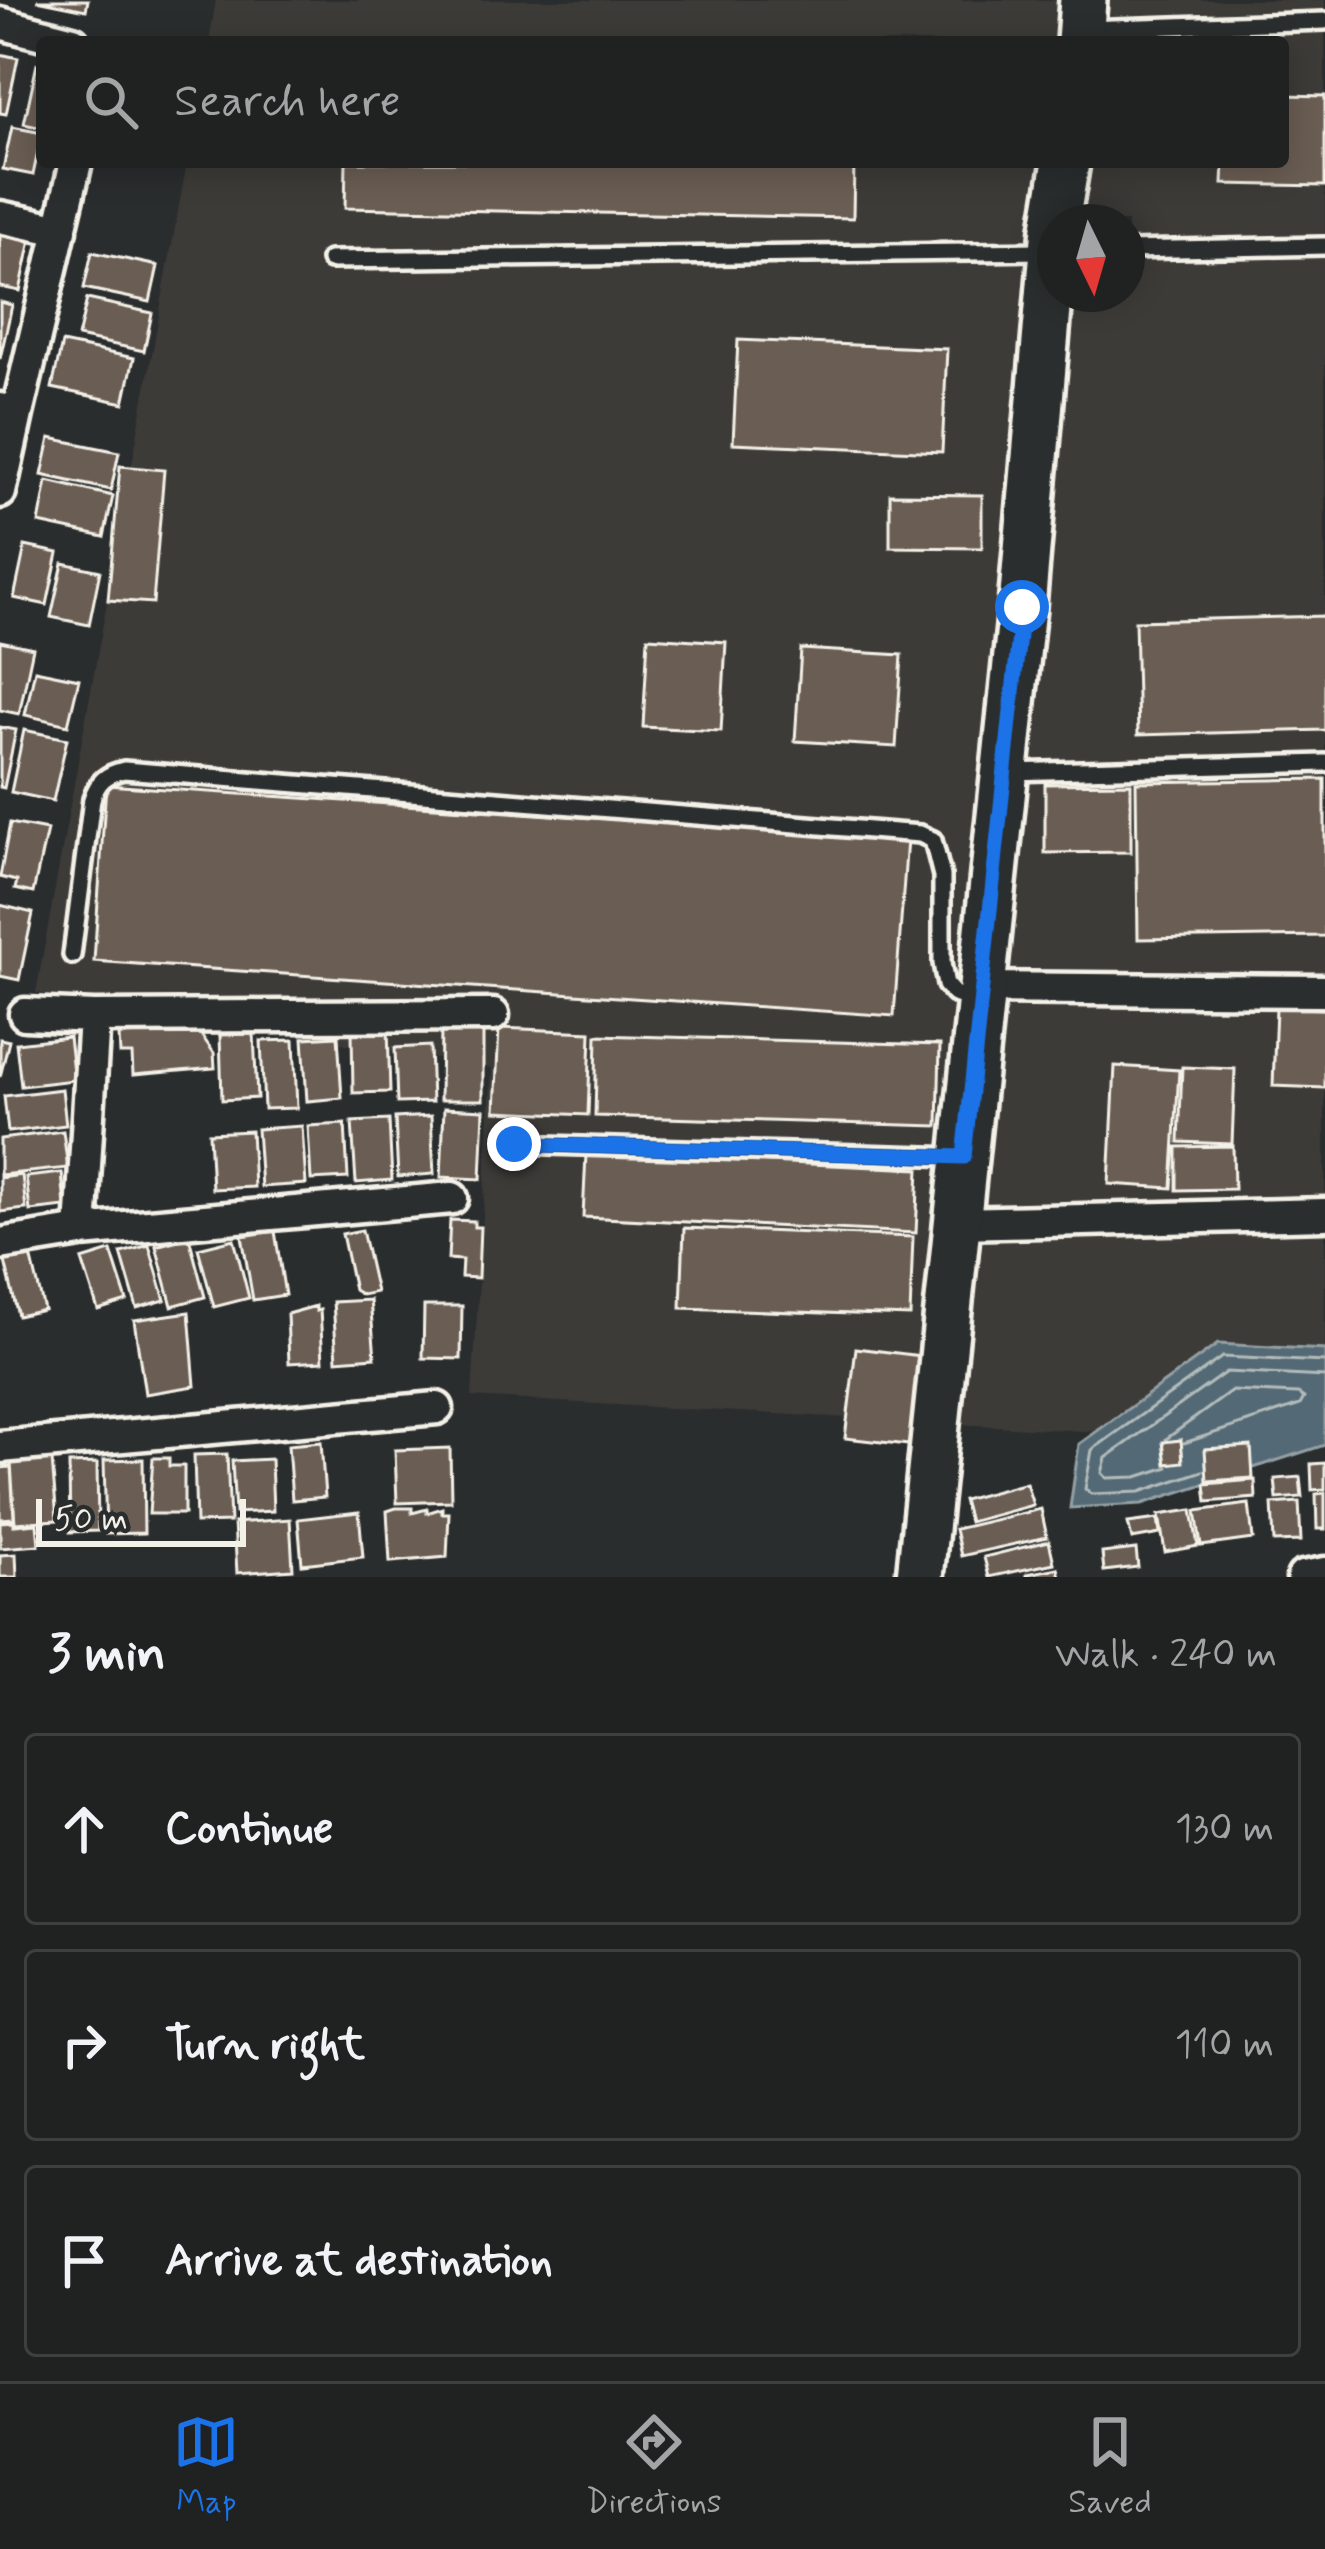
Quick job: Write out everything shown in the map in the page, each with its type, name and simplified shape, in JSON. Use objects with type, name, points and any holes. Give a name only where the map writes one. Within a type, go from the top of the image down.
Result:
[{"type":"street","points":[[0,23],[50,36]]},
{"type":"street","points":[[0,492],[9,411],[75,168]]},
{"type":"street","points":[[1059,204],[1065,168]]},
{"type":"street","points":[[0,217],[61,230]]},
{"type":"street","points":[[920,1577],[1047,312]]},
{"type":"street","points":[[981,995],[1325,991]]},
{"type":"street","points":[[25,1014],[493,1015]]},
{"type":"street","points":[[81,1232],[94,1017]]},
{"type":"street","points":[[0,1244],[81,1232],[452,1198]]},
{"type":"street","points":[[958,1223],[1325,1214]]},
{"type":"street","points":[[0,1447],[436,1408]]},
{"type":"street","points":[[1303,1577],[1325,1573]]},
{"type":"lane","points":[[1081,24],[1325,21]]},
{"type":"lane","points":[[330,260],[1037,239]]},
{"type":"lane","points":[[1145,250],[1325,246]]},
{"type":"lane","points":[[1004,772],[1325,763]]},
{"type":"lane","points":[[72,955],[92,799],[97,784],[110,773],[124,770],[920,834],[933,840],[942,876],[946,985],[954,994],[981,995]]},
{"type":"lane","points":[[514,1144],[964,1157]]},
{"type":"shaded area","points":[[216,0],[1325,0],[1325,1422],[1120,1433],[472,1397],[492,1068],[36,993],[186,168],[1289,168],[1289,36],[210,36]]},
{"type":"water","points":[[1218,1344],[1325,1350],[1325,1445],[1142,1504],[1070,1508],[1079,1444]]},
{"type":"building","points":[[37,0],[88,0],[86,10]]},
{"type":"building","points":[[0,54],[18,58],[6,114],[0,113]]},
{"type":"building","points":[[36,69],[36,127],[24,124]]},
{"type":"building","points":[[1289,95],[1325,96],[1325,186],[1223,184],[1224,168],[1289,168]]},
{"type":"building","points":[[12,127],[36,132],[33,175],[3,169]]},
{"type":"building","points":[[346,168],[854,168],[853,218],[345,208]]},
{"type":"building","points":[[0,225],[33,231],[20,291],[0,287]]},
{"type":"building","points":[[92,252],[158,266],[150,302],[84,288]]},
{"type":"building","points":[[87,299],[152,313],[144,351],[78,337]]},
{"type":"building","points":[[0,302],[12,305],[0,359]]},
{"type":"building","points":[[738,340],[947,349],[942,452],[733,443]]},
{"type":"building","points":[[62,343],[134,358],[124,403],[52,388]]},
{"type":"building","points":[[50,438],[119,452],[111,490],[42,475]]},
{"type":"building","points":[[120,466],[164,470],[153,603],[108,600]]},
{"type":"building","points":[[47,481],[113,496],[104,537],[39,523]]},
{"type":"building","points":[[890,494],[982,495],[982,548],[890,547]]},
{"type":"building","points":[[25,546],[58,553],[47,605],[14,598]]},
{"type":"building","points":[[63,563],[100,571],[89,625],[51,617]]},
{"type":"building","points":[[1325,616],[1325,730],[1138,735],[1135,621]]},
{"type":"building","points":[[648,637],[726,642],[721,731],[643,727]]},
{"type":"building","points":[[0,641],[33,648],[19,714],[0,710]]},
{"type":"building","points":[[801,649],[902,655],[896,747],[795,741]]},
{"type":"building","points":[[35,670],[79,679],[68,725],[25,715]]},
{"type":"building","points":[[0,727],[16,730],[4,788],[0,787]]},
{"type":"building","points":[[24,730],[67,739],[53,801],[11,792]]},
{"type":"building","points":[[1325,779],[1325,936],[1138,939],[1136,782]]},
{"type":"building","points":[[1131,783],[1131,852],[1045,853],[1045,784]]},
{"type":"building","points":[[106,785],[907,839],[894,1016],[94,961]]},
{"type":"building","points":[[10,823],[47,830],[33,893],[15,889],[17,881],[0,877]]},
{"type":"building","points":[[0,905],[33,913],[19,980],[0,976]]},
{"type":"building","points":[[1276,1007],[1325,1009],[1325,1088],[1273,1086]]},
{"type":"building","points":[[388,1028],[390,1092],[353,1093],[352,1029]]},
{"type":"building","points":[[441,1028],[483,1028],[483,1100],[440,1100]]},
{"type":"building","points":[[499,1028],[591,1032],[588,1115],[495,1111]]},
{"type":"building","points":[[199,1032],[214,1053],[215,1068],[133,1075],[132,1054],[120,1054],[119,1035]]},
{"type":"building","points":[[254,1034],[257,1098],[222,1100],[220,1035]]},
{"type":"building","points":[[597,1035],[940,1045],[938,1126],[595,1116]]},
{"type":"building","points":[[338,1036],[342,1098],[307,1101],[303,1038]]},
{"type":"building","points":[[69,1037],[74,1080],[21,1086],[16,1043]]},
{"type":"building","points":[[0,1039],[9,1041],[0,1077]]},
{"type":"building","points":[[294,1040],[297,1108],[264,1109],[261,1041]]},
{"type":"building","points":[[430,1046],[432,1102],[397,1103],[395,1048]]},
{"type":"building","points":[[1115,1066],[1179,1070],[1172,1188],[1109,1184]]},
{"type":"building","points":[[1182,1067],[1235,1069],[1232,1144],[1179,1142]]},
{"type":"building","points":[[62,1089],[66,1125],[8,1132],[4,1096]]},
{"type":"building","points":[[444,1108],[484,1110],[481,1179],[441,1177]]},
{"type":"building","points":[[431,1116],[434,1174],[398,1177],[395,1118]]},
{"type":"building","points":[[389,1120],[392,1180],[356,1183],[352,1122]]},
{"type":"building","points":[[345,1124],[348,1178],[311,1180],[308,1126]]},
{"type":"building","points":[[302,1126],[306,1184],[261,1187],[257,1129]]},
{"type":"building","points":[[63,1131],[68,1168],[0,1175],[0,1139]]},
{"type":"building","points":[[251,1131],[254,1187],[212,1189],[209,1133]]},
{"type":"building","points":[[1233,1146],[1234,1189],[1177,1190],[1177,1147]]},
{"type":"building","points":[[586,1154],[919,1169],[916,1233],[583,1217]]},
{"type":"building","points":[[62,1173],[65,1207],[30,1211],[26,1177]]},
{"type":"building","points":[[22,1175],[26,1209],[0,1212],[0,1178]]},
{"type":"building","points":[[450,1220],[474,1221],[474,1227],[480,1227],[478,1278],[461,1277],[462,1260],[448,1259]]},
{"type":"building","points":[[684,1228],[913,1237],[910,1316],[681,1308]]},
{"type":"building","points":[[362,1230],[376,1292],[362,1295],[354,1290],[342,1234]]},
{"type":"building","points":[[275,1231],[285,1295],[253,1300],[242,1236]]},
{"type":"building","points":[[189,1237],[205,1297],[172,1306],[156,1246]]},
{"type":"building","points":[[234,1239],[249,1298],[214,1307],[198,1248]]},
{"type":"building","points":[[149,1245],[165,1300],[137,1308],[121,1253]]},
{"type":"building","points":[[30,1251],[44,1310],[18,1316],[4,1257]]},
{"type":"building","points":[[111,1251],[127,1301],[98,1310],[82,1260]]},
{"type":"building","points":[[370,1300],[375,1357],[337,1360],[333,1302]]},
{"type":"building","points":[[316,1306],[323,1361],[289,1363],[287,1314]]},
{"type":"building","points":[[424,1306],[462,1306],[461,1359],[423,1358]]},
{"type":"building","points":[[189,1312],[195,1386],[145,1394],[134,1320]]},
{"type":"building","points":[[856,1348],[938,1358],[927,1447],[845,1438]]},
{"type":"building","points":[[1181,1440],[1183,1462],[1166,1464],[1163,1442]]},
{"type":"building","points":[[321,1442],[325,1497],[292,1500],[288,1445]]},
{"type":"building","points":[[1251,1446],[1253,1478],[1207,1481],[1205,1449]]},
{"type":"building","points":[[450,1448],[451,1501],[397,1503],[395,1450]]},
{"type":"building","points":[[227,1454],[230,1522],[196,1523],[194,1455]]},
{"type":"building","points":[[153,1458],[169,1458],[169,1466],[184,1466],[184,1514],[149,1514]]},
{"type":"building","points":[[143,1459],[144,1533],[106,1534],[104,1460]]},
{"type":"building","points":[[271,1459],[273,1511],[235,1513],[232,1461]]},
{"type":"building","points":[[52,1460],[57,1520],[15,1523],[11,1463]]},
{"type":"building","points":[[97,1463],[98,1531],[70,1532],[69,1464]]},
{"type":"building","points":[[1325,1463],[1325,1489],[1312,1490],[1311,1464]]},
{"type":"building","points":[[11,1467],[14,1518],[0,1519],[0,1468]]},
{"type":"building","points":[[1300,1477],[1302,1497],[1277,1499],[1275,1479]]},
{"type":"building","points":[[1255,1480],[1256,1498],[1207,1502],[1205,1484]]},
{"type":"building","points":[[1026,1483],[1033,1505],[969,1522],[963,1500]]},
{"type":"building","points":[[1325,1493],[1325,1529],[1317,1529],[1316,1494]]},
{"type":"building","points":[[1299,1502],[1301,1541],[1274,1542],[1272,1504]]},
{"type":"building","points":[[1249,1504],[1253,1539],[1201,1546],[1196,1511]]},
{"type":"building","points":[[412,1508],[412,1513],[427,1509],[427,1513],[442,1508],[442,1513],[449,1513],[447,1557],[390,1562],[387,1511]]},
{"type":"building","points":[[1041,1509],[1047,1537],[961,1556],[955,1529]]},
{"type":"building","points":[[1192,1510],[1198,1546],[1165,1552],[1159,1515]]},
{"type":"building","points":[[359,1512],[363,1557],[302,1564],[298,1519]]},
{"type":"building","points":[[290,1519],[293,1569],[237,1573],[234,1523]]},
{"type":"building","points":[[1158,1519],[1160,1534],[1132,1539],[1128,1523]]},
{"type":"building","points":[[14,1521],[14,1525],[37,1523],[39,1545],[0,1548],[0,1522]]},
{"type":"building","points":[[1049,1541],[1054,1563],[989,1577],[984,1557]]},
{"type":"building","points":[[1136,1549],[1138,1567],[1104,1571],[1102,1553]]},
{"type":"building","points":[[16,1554],[17,1577],[0,1577],[0,1555]]},
{"type":"building","points":[[1058,1568],[1060,1577],[1027,1577],[1027,1574]]},
{"type":"route","points":[[514,1144],[964,1157],[1022,607]]}]
